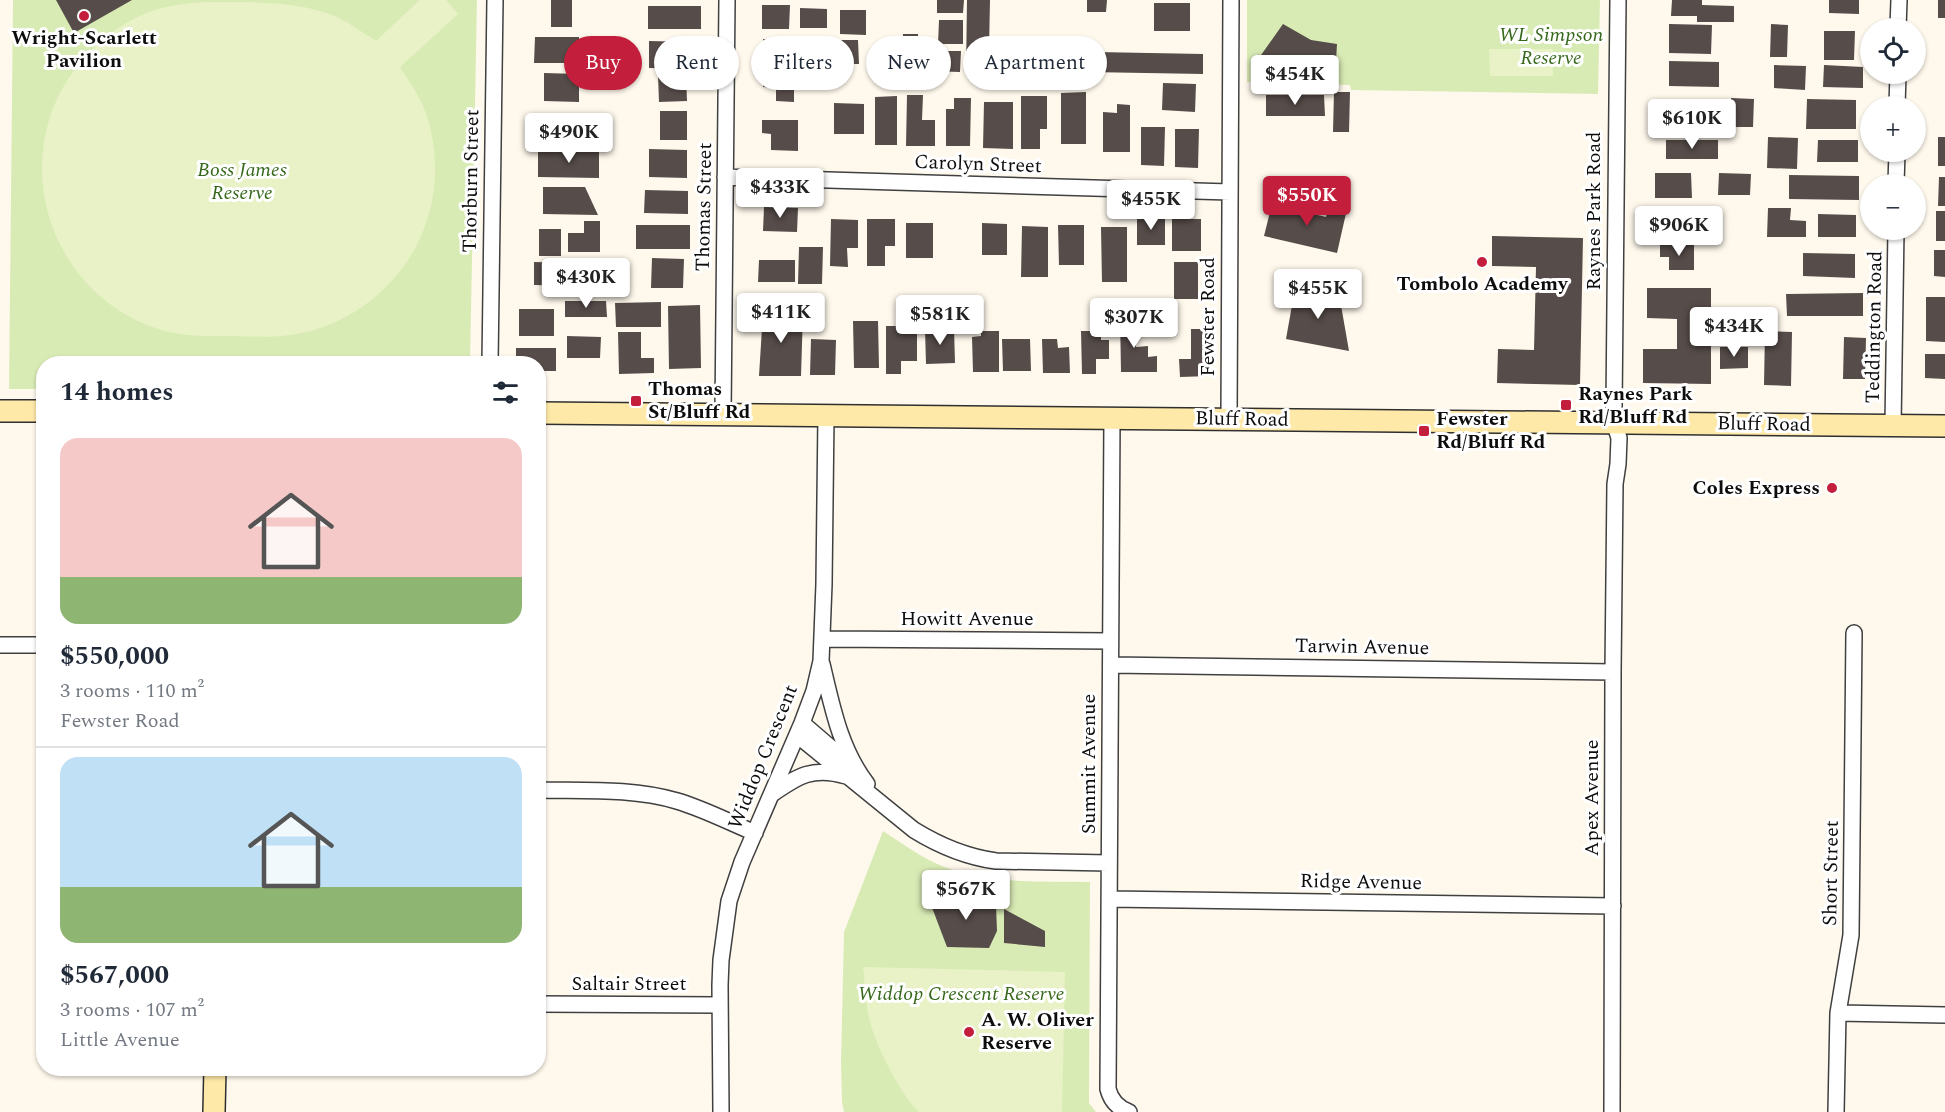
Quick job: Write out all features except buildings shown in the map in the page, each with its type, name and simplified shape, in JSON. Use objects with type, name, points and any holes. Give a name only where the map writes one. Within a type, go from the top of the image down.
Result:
[{"type":"main road","points":[[0,411],[36,411]]},
{"type":"main road","name":"Bluff Road","points":[[546,413],[1945,426]]},
{"type":"main road","points":[[214,1112],[215,1076]]},
{"type":"street","name":"Thorburn Street","points":[[490,356],[495,0]]},
{"type":"street","name":"Thomas Street","points":[[723,414],[727,0]]},
{"type":"street","name":"Fewster Road","points":[[1229,419],[1231,0]]},
{"type":"street","name":"Raynes Park Road","points":[[1614,422],[1618,0]]},
{"type":"street","points":[[1898,18],[1899,0]]},
{"type":"street","name":"Carolyn Street","points":[[725,177],[1230,192]]},
{"type":"street","name":"Teddington Road","points":[[1893,426],[1896,240]]},
{"type":"street","name":"Widdop Crescent","points":[[721,1112],[719,1005],[721,960],[728,907],[755,833],[800,729],[814,691],[821,661],[826,415]]},
{"type":"street","name":"Summit Avenue","points":[[1112,418],[1108,1089],[1110,1095],[1124,1110]]},
{"type":"street","name":"Apex Avenue","points":[[1612,1112],[1615,484],[1610,459],[1610,437],[1614,422]]},
{"type":"street","name":"Short Street","points":[[1836,1112],[1838,1013],[1851,935],[1854,633]]},
{"type":"street","name":"Howitt Avenue","points":[[823,639],[1110,641]]},
{"type":"street","points":[[0,645],[36,645]]},
{"type":"street","points":[[821,661],[834,716],[853,773]]},
{"type":"street","name":"Tarwin Avenue","points":[[1111,665],[1613,672]]},
{"type":"street","points":[[800,729],[853,773],[896,817],[932,841],[954,851],[978,858],[1016,862],[1109,863]]},
{"type":"street","points":[[771,795],[796,777],[805,774],[853,773]]},
{"type":"street","points":[[546,790],[651,795],[678,801],[755,833]]},
{"type":"street","name":"Ridge Avenue","points":[[1109,899],[1613,906]]},
{"type":"street","name":"Saltair Street","points":[[546,1004],[719,1005]]},
{"type":"street","points":[[1838,1013],[1945,1015]]},
{"type":"green space","name":"Boss James Reserve","points":[[13,0],[477,0],[470,356],[36,356],[36,389],[9,389]]},
{"type":"green space","name":"Boss James Reserve","points":[[420,0],[446,0],[458,14],[400,67],[418,96],[428,120],[434,149],[435,180],[430,209],[418,242],[408,260],[381,292],[348,316],[310,331],[273,336],[205,336],[174,333],[140,322],[111,305],[86,282],[66,255],[52,225],[44,192],[42,158],[48,124],[64,86],[75,69],[104,39],[139,16],[168,6],[190,3],[242,2],[314,9],[337,17],[376,41]]},
{"type":"green space","name":"WL Simpson Reserve","points":[[1247,0],[1600,0],[1598,94],[1351,90],[1350,85],[1247,82]]},
{"type":"green space","points":[[1489,49],[1553,49],[1553,76],[1490,76]]},
{"type":"green space","name":"Widdop Crescent Reserve","points":[[883,831],[937,864],[972,875],[1023,881],[1090,882],[1089,1103],[1096,1112],[844,1112],[841,1062],[844,932]]},
{"type":"green space","name":"A. W. Oliver Reserve","points":[[863,967],[1065,972],[1062,1112],[919,1112],[895,1080],[875,1038],[867,1007]]},
{"type":"place","name":"Wright-Scarlett Pavilion","points":[[84,16]]},
{"type":"place","name":"Tombolo Academy","points":[[1482,262]]},
{"type":"place","name":"Thomas St/Bluff Rd","points":[[636,401]]},
{"type":"place","name":"Raynes Park Rd/Bluff Rd","points":[[1566,405]]},
{"type":"place","name":"Fewster Rd/Bluff Rd","points":[[1424,431]]},
{"type":"place","name":"Coles Express","points":[[1832,488]]},
{"type":"place","name":"A. W. Oliver Reserve","points":[[969,1032]]}]
